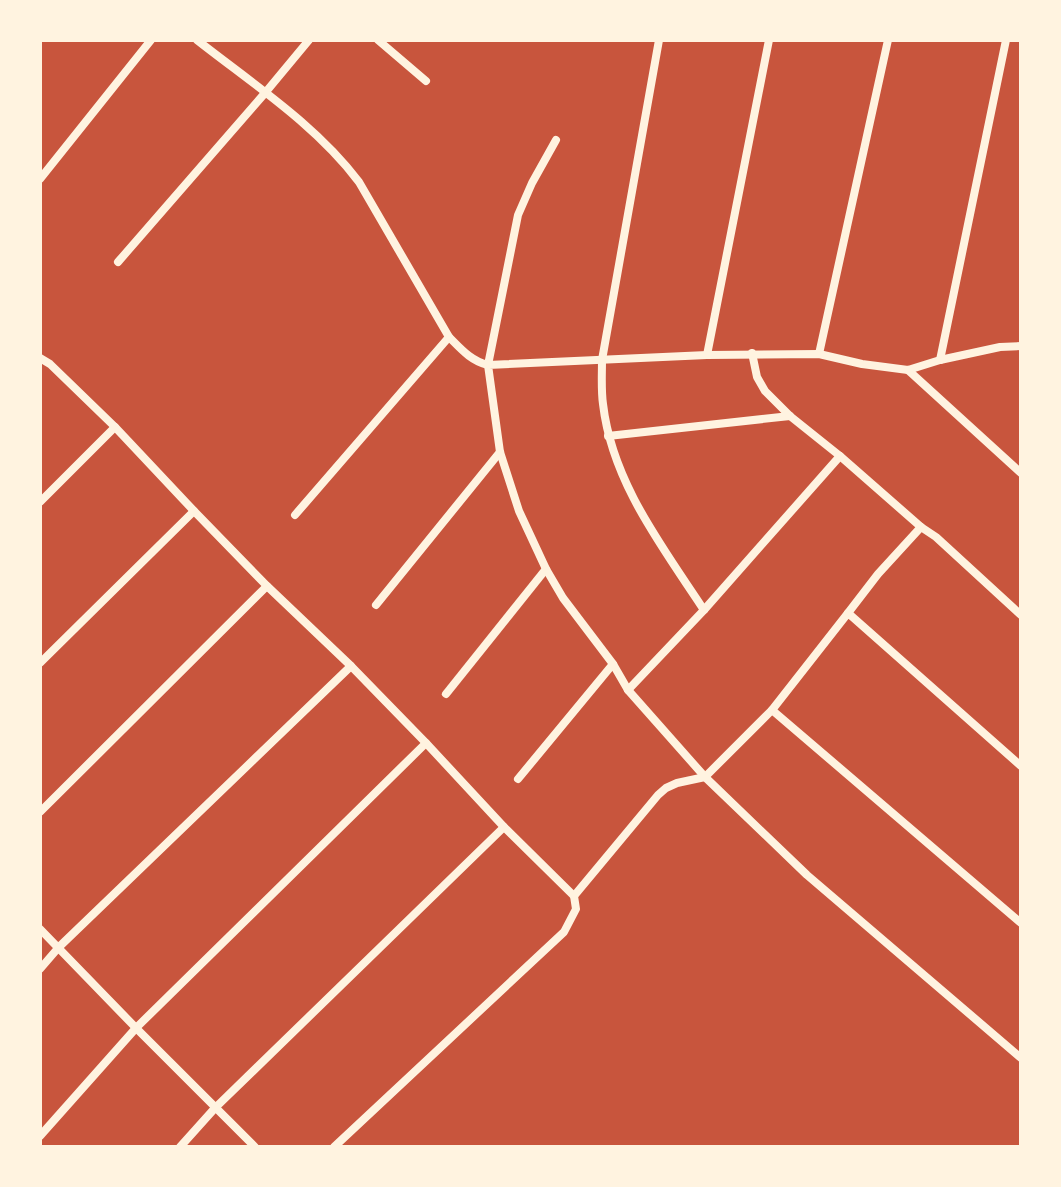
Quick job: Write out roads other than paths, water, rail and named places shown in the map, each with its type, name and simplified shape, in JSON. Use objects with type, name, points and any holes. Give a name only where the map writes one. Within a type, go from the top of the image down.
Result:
[{"type":"street","points":[[40,179],[151,40]]},
{"type":"street","points":[[197,40],[265,93],[344,163],[359,182],[449,337],[478,363],[752,353],[819,354],[908,370],[1000,347],[1021,346]]},
{"type":"street","points":[[118,262],[309,40]]},
{"type":"street","points":[[378,40],[426,81]]},
{"type":"street","points":[[659,40],[602,360],[602,402],[618,467],[647,525],[704,610]]},
{"type":"street","points":[[707,355],[769,40]]},
{"type":"street","points":[[819,354],[888,40]]},
{"type":"street","points":[[940,360],[1006,40]]},
{"type":"street","points":[[556,140],[518,215],[488,365],[500,452],[519,511],[546,569],[628,690],[705,777],[807,875],[1021,1058]]},
{"type":"street","points":[[295,515],[449,337]]},
{"type":"street","points":[[752,353],[757,377],[765,391],[790,416],[936,537],[1021,615]]},
{"type":"street","points":[[40,358],[115,427],[267,586],[351,666],[574,896],[576,909],[564,932],[334,1147]]},
{"type":"street","points":[[908,370],[1021,473]]},
{"type":"street","points":[[608,436],[790,416]]},
{"type":"street","points":[[40,502],[115,427]]},
{"type":"street","points":[[376,605],[500,452]]},
{"type":"street","points":[[628,690],[704,610],[840,456]]},
{"type":"street","points":[[40,663],[194,511]]},
{"type":"street","points":[[574,896],[666,788],[705,777],[772,710],[878,574],[921,527]]},
{"type":"street","points":[[446,694],[546,569]]},
{"type":"street","points":[[40,812],[267,586]]},
{"type":"street","points":[[848,613],[1021,766]]},
{"type":"street","points":[[518,779],[613,664]]},
{"type":"street","points":[[40,969],[59,947],[351,666]]},
{"type":"street","points":[[772,710],[1021,923]]},
{"type":"street","points":[[40,1136],[136,1028],[426,743]]},
{"type":"street","points":[[180,1147],[215,1108],[504,827]]},
{"type":"street","points":[[40,929],[255,1147]]}]
